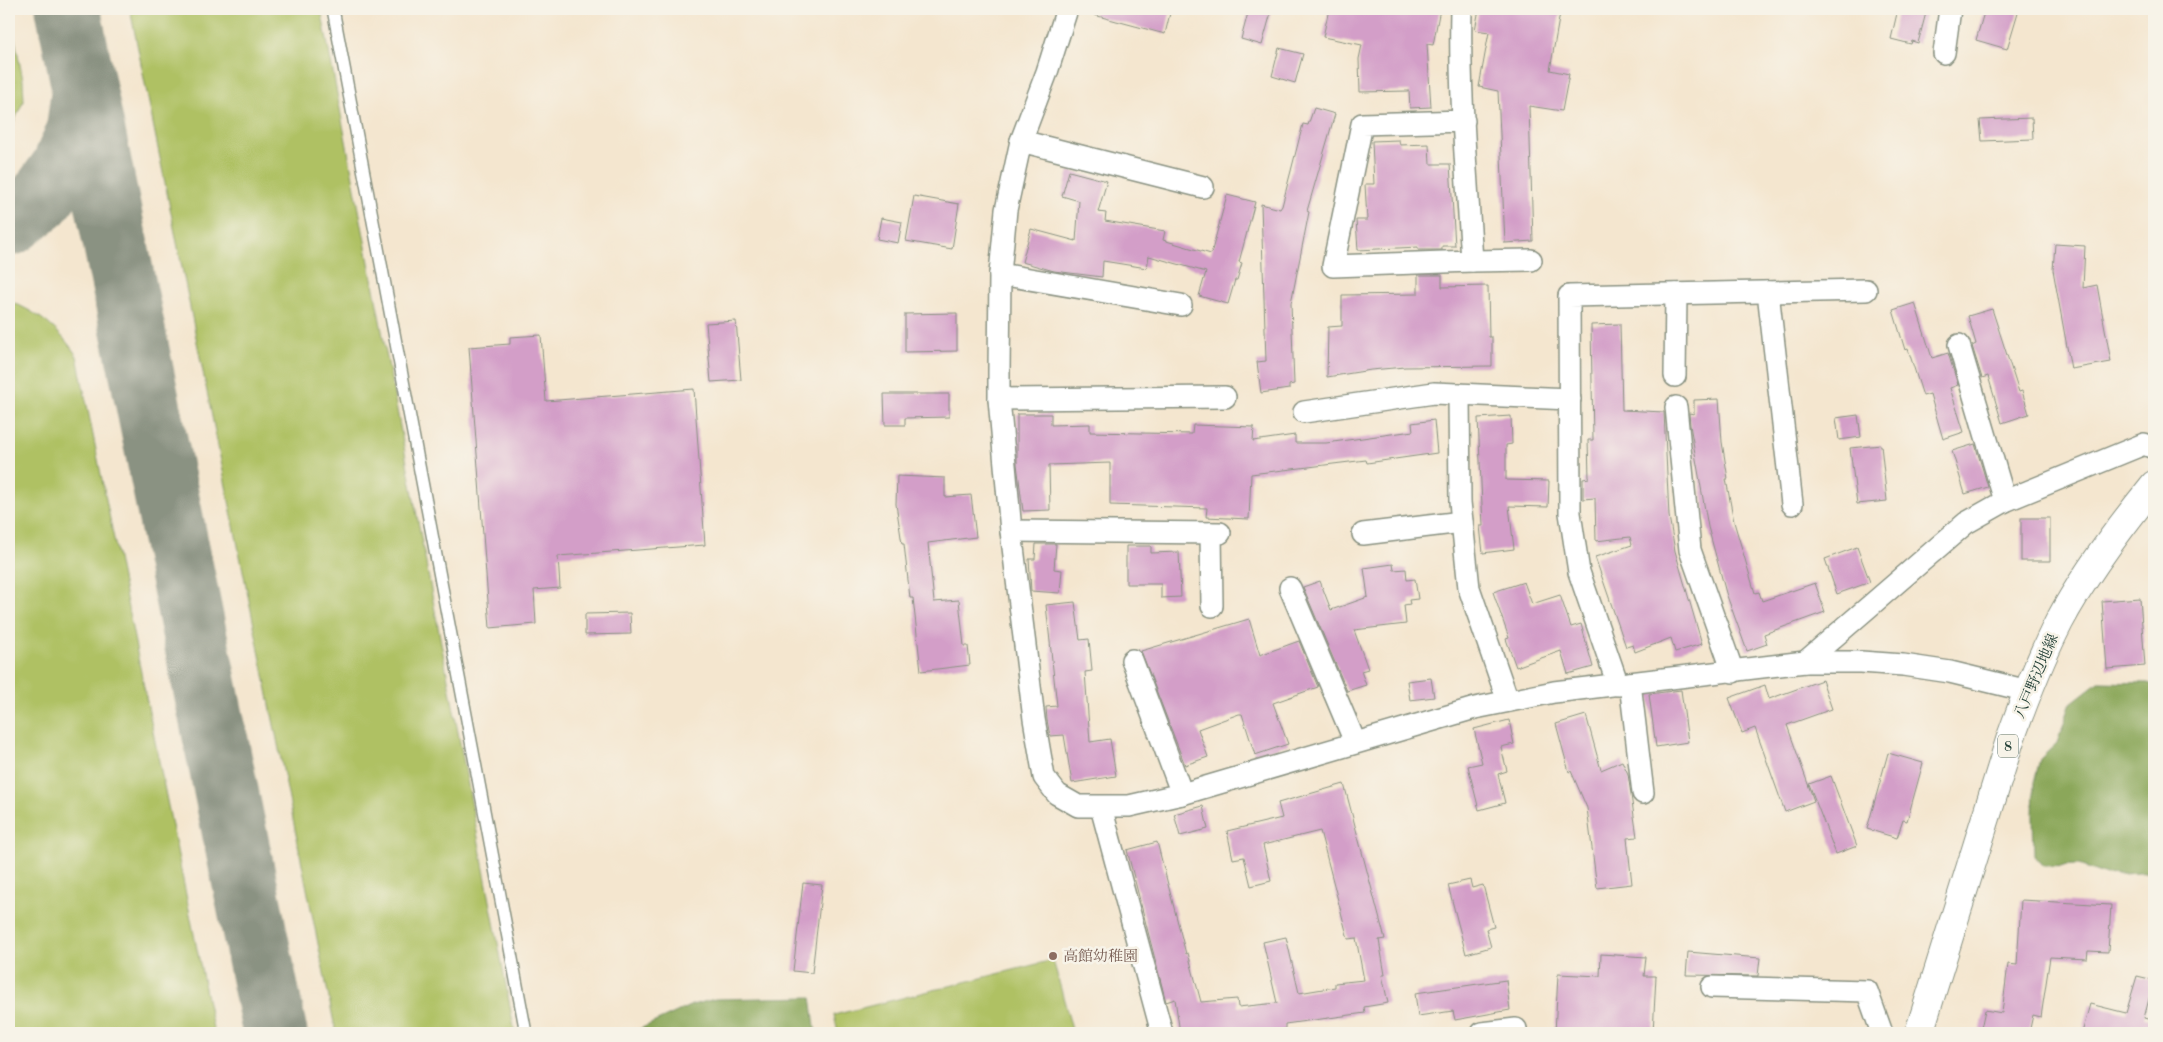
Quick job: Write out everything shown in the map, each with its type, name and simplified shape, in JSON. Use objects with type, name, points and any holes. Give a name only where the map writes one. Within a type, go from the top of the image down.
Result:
[{"type":"main road","name":"八戸野辺地線","points":[[1919,1033],[2011,737],[2028,691],[2059,621],[2113,536],[2154,485]]},
{"type":"street","points":[[1067,9],[1047,72],[1021,141],[1006,210],[1000,274],[999,399],[1011,530],[1034,719],[1044,777],[1058,794],[1078,806],[1129,806],[1182,794],[1475,708],[1554,692],[1805,662],[1861,662],[1903,665],[1950,672],[2028,691]]},
{"type":"street","points":[[1461,9],[1460,49],[1472,261]]},
{"type":"street","points":[[1944,53],[1950,9]]},
{"type":"street","points":[[1464,121],[1362,124],[1333,266],[1532,260]]},
{"type":"street","points":[[1021,141],[1203,187]]},
{"type":"street","points":[[1000,274],[1181,305]]},
{"type":"street","points":[[1643,793],[1624,684],[1579,572],[1570,513],[1568,296],[1866,290]]},
{"type":"street","points":[[1768,292],[1792,504]]},
{"type":"street","points":[[1675,376],[1676,294]]},
{"type":"street","points":[[1959,345],[2004,501]]},
{"type":"street","points":[[1304,412],[1434,393],[1570,399]]},
{"type":"street","points":[[1459,394],[1460,502],[1469,588],[1508,701]]},
{"type":"street","points":[[999,399],[1225,398]]},
{"type":"street","points":[[1676,407],[1690,550],[1733,672]]},
{"type":"street","points":[[1805,662],[1966,522],[2004,501],[2144,444],[2154,448]]},
{"type":"street","points":[[1363,534],[1462,522]]},
{"type":"street","points":[[1011,530],[1216,533],[1212,606]]},
{"type":"street","points":[[1290,588],[1355,742]]},
{"type":"street","points":[[1132,660],[1182,794]]},
{"type":"street","points":[[1101,807],[1162,1033]]},
{"type":"street","points":[[1712,986],[1868,991],[1882,1033]]},
{"type":"street","points":[[1482,1033],[1516,1028]]},
{"type":"lane","points":[[333,9],[526,1033]]},
{"type":"green space","points":[[9,9],[23,80],[24,100],[9,133]]},
{"type":"green space","points":[[130,9],[321,9],[515,1033],[336,1033]]},
{"type":"green space","points":[[9,301],[20,305],[48,323],[77,356],[214,1033],[9,1033]]},
{"type":"green space","points":[[2098,682],[2149,683],[2154,685],[2154,872],[2106,875],[2079,865],[2043,866],[2034,856],[2034,782],[2040,759],[2057,743],[2071,703]]},
{"type":"green space","points":[[1053,960],[1073,1033],[838,1033],[834,1015]]},
{"type":"green space","points":[[811,997],[816,1033],[631,1033],[692,1005],[715,999]]},
{"type":"building","points":[[1095,9],[1171,9],[1165,34],[1094,15]]},
{"type":"building","points":[[1249,9],[1272,9],[1262,45],[1241,39]]},
{"type":"building","points":[[1329,9],[1440,9],[1433,45],[1427,44],[1431,107],[1410,108],[1409,91],[1360,92],[1359,59],[1362,45],[1323,37]]},
{"type":"building","points":[[1479,9],[1534,9],[1560,13],[1550,70],[1569,74],[1562,111],[1529,106],[1533,241],[1505,243],[1498,91],[1479,87],[1489,32],[1475,30]]},
{"type":"building","points":[[1898,9],[1927,9],[1918,43],[1912,41],[1911,44],[1891,39]]},
{"type":"building","points":[[1985,9],[2019,9],[2007,49],[1976,40]]},
{"type":"building","points":[[1279,48],[1303,54],[1295,83],[1272,76]]},
{"type":"building","points":[[1314,108],[1335,114],[1307,211],[1309,212],[1291,303],[1294,384],[1289,385],[1289,389],[1261,393],[1257,362],[1266,361],[1261,204],[1280,209],[1282,206],[1303,124],[1308,125]]},
{"type":"building","points":[[2032,118],[2033,139],[1982,141],[1980,120]]},
{"type":"building","points":[[1399,140],[1400,145],[1429,144],[1430,164],[1450,164],[1455,246],[1442,246],[1442,250],[1418,250],[1418,247],[1358,250],[1356,220],[1367,220],[1365,184],[1374,184],[1372,141]]},
{"type":"building","points":[[1069,171],[1107,181],[1098,212],[1106,213],[1105,221],[1165,231],[1163,240],[1211,254],[1227,195],[1255,202],[1239,262],[1242,263],[1228,304],[1199,296],[1206,272],[1149,256],[1147,268],[1103,261],[1102,277],[1054,271],[1022,262],[1031,229],[1076,241],[1079,201],[1062,196]]},
{"type":"building","points":[[914,196],[959,204],[952,249],[906,241]]},
{"type":"building","points":[[881,218],[902,222],[898,243],[877,239]]},
{"type":"building","points":[[2055,244],[2085,246],[2083,288],[2097,285],[2111,362],[2071,369],[2053,270]]},
{"type":"building","points":[[1418,275],[1442,275],[1442,287],[1488,286],[1489,337],[1492,337],[1492,366],[1405,367],[1327,377],[1328,327],[1342,326],[1342,295],[1418,294]]},
{"type":"building","points":[[1915,303],[1932,358],[1948,353],[1958,385],[1950,388],[1964,432],[1943,439],[1930,394],[1923,396],[1908,349],[1905,350],[1893,310]]},
{"type":"building","points":[[1992,309],[2019,392],[2022,391],[2029,414],[2002,423],[1988,376],[1982,378],[1972,346],[1976,344],[1968,316]]},
{"type":"building","points":[[957,313],[957,351],[905,352],[905,314]]},
{"type":"building","points":[[736,321],[741,380],[711,382],[706,323]]},
{"type":"building","points":[[1620,324],[1622,410],[1664,412],[1669,516],[1675,551],[1702,644],[1675,652],[1671,638],[1635,652],[1633,645],[1626,647],[1595,557],[1632,545],[1630,537],[1596,541],[1595,498],[1583,499],[1583,479],[1589,478],[1588,440],[1593,440],[1591,325]]},
{"type":"building","points":[[541,335],[546,401],[694,389],[705,545],[558,556],[560,588],[534,590],[536,624],[490,628],[469,347],[510,344],[510,337]]},
{"type":"building","points":[[884,394],[949,394],[949,417],[905,418],[905,425],[885,425]]},
{"type":"building","points":[[1719,399],[1722,442],[1728,479],[1726,479],[1734,522],[1755,593],[1759,592],[1762,601],[1815,583],[1825,612],[1764,634],[1767,644],[1747,651],[1726,593],[1708,527],[1690,425],[1689,413],[1694,414],[1694,400]]},
{"type":"building","points":[[1017,414],[1051,414],[1051,425],[1090,424],[1090,432],[1192,434],[1193,425],[1254,427],[1253,441],[1295,435],[1295,443],[1326,443],[1413,431],[1412,423],[1434,420],[1437,453],[1367,463],[1366,460],[1251,474],[1249,519],[1206,517],[1207,508],[1110,505],[1110,463],[1049,465],[1050,510],[1023,511],[1017,464]]},
{"type":"building","points":[[1858,415],[1861,437],[1839,440],[1836,418]]},
{"type":"building","points":[[1511,416],[1512,444],[1506,445],[1506,480],[1549,481],[1548,507],[1509,506],[1514,549],[1483,553],[1480,526],[1483,526],[1478,418]]},
{"type":"building","points":[[1975,444],[1988,487],[1965,494],[1952,451]]},
{"type":"building","points":[[1881,445],[1887,501],[1857,504],[1850,448]]},
{"type":"building","points":[[897,476],[945,478],[945,497],[971,495],[976,537],[928,543],[934,602],[959,600],[964,646],[968,646],[970,665],[921,671],[913,598],[910,598],[904,544],[902,544],[896,504]]},
{"type":"building","points":[[2021,518],[2050,518],[2050,561],[2021,561]]},
{"type":"building","points":[[1036,544],[1056,544],[1054,569],[1062,570],[1060,593],[1031,591],[1029,559],[1035,559]]},
{"type":"building","points":[[1126,546],[1151,546],[1151,553],[1179,552],[1181,597],[1161,598],[1161,584],[1126,584]]},
{"type":"building","points":[[1857,547],[1870,582],[1837,594],[1825,559]]},
{"type":"building","points":[[1393,564],[1394,570],[1406,569],[1407,580],[1415,579],[1418,599],[1409,600],[1410,604],[1404,605],[1406,624],[1354,630],[1368,669],[1361,671],[1366,685],[1347,691],[1303,587],[1320,581],[1331,610],[1368,597],[1364,568]]},
{"type":"building","points":[[1524,582],[1532,604],[1560,595],[1571,627],[1581,624],[1593,667],[1568,674],[1561,651],[1516,667],[1506,639],[1509,638],[1493,592]]},
{"type":"building","points":[[2140,598],[2145,666],[2107,669],[2102,601]]},
{"type":"building","points":[[1075,602],[1080,640],[1089,639],[1092,671],[1085,672],[1090,742],[1110,739],[1116,776],[1072,783],[1064,735],[1050,736],[1047,720],[1046,707],[1057,706],[1046,605]]},
{"type":"building","points":[[630,613],[631,634],[585,635],[585,614]]},
{"type":"building","points":[[1249,619],[1260,655],[1299,641],[1318,687],[1273,703],[1288,744],[1255,755],[1242,714],[1239,714],[1198,729],[1208,757],[1185,765],[1141,651]]},
{"type":"building","points":[[1431,678],[1434,697],[1410,700],[1407,681]]},
{"type":"building","points":[[1822,680],[1832,709],[1787,725],[1814,801],[1785,812],[1755,728],[1742,733],[1729,698],[1765,685],[1769,699]]},
{"type":"building","points":[[1681,690],[1688,742],[1656,747],[1649,694]]},
{"type":"building","points":[[1586,715],[1601,770],[1622,761],[1628,774],[1637,837],[1627,838],[1632,884],[1597,888],[1587,808],[1571,771],[1569,772],[1556,724]]},
{"type":"building","points":[[1509,720],[1514,744],[1501,747],[1507,771],[1498,774],[1505,803],[1479,810],[1468,766],[1482,763],[1474,729]]},
{"type":"building","points":[[1888,753],[1923,763],[1907,821],[1903,820],[1897,838],[1867,829]]},
{"type":"building","points":[[1831,776],[1857,846],[1836,854],[1809,784]]},
{"type":"building","points":[[1344,784],[1385,939],[1379,940],[1385,975],[1382,975],[1388,1003],[1364,1007],[1365,1013],[1285,1024],[1285,1033],[1180,1033],[1175,999],[1166,1002],[1127,850],[1157,842],[1186,954],[1188,953],[1201,1002],[1237,999],[1238,1007],[1277,1003],[1263,942],[1286,937],[1299,993],[1335,987],[1335,983],[1364,980],[1356,938],[1348,939],[1320,831],[1263,845],[1271,881],[1251,886],[1244,857],[1233,859],[1227,831],[1282,818],[1278,803]]},
{"type":"building","points":[[1203,806],[1208,829],[1180,836],[1174,814]]},
{"type":"building","points":[[1470,880],[1472,888],[1483,885],[1494,927],[1486,929],[1491,947],[1466,954],[1448,885]]},
{"type":"building","points":[[803,883],[822,885],[812,973],[793,971]]},
{"type":"building","points":[[2021,900],[2111,905],[2108,952],[2088,951],[2087,959],[2050,957],[2041,1017],[2033,1015],[2029,1033],[1980,1033],[1985,1010],[2002,1013],[2008,964],[2017,965]]},
{"type":"building","points":[[1688,952],[1760,958],[1758,976],[1686,975]]},
{"type":"building","points":[[1601,954],[1646,957],[1644,976],[1656,976],[1653,1033],[1555,1033],[1558,974],[1600,976]]},
{"type":"building","points":[[2137,976],[2154,980],[2144,1018],[2154,1020],[2154,1033],[2082,1033],[2090,1004],[2126,1013]]},
{"type":"building","points":[[1506,980],[1510,1010],[1455,1020],[1453,1011],[1418,1016],[1415,993]]},
{"type":"taxiway","points":[[68,9],[275,1033]]},
{"type":"taxiway","points":[[9,224],[40,200],[63,168],[78,133],[83,94]]},
{"type":"place","name":"高館幼稚園","points":[[1053,956]]}]
